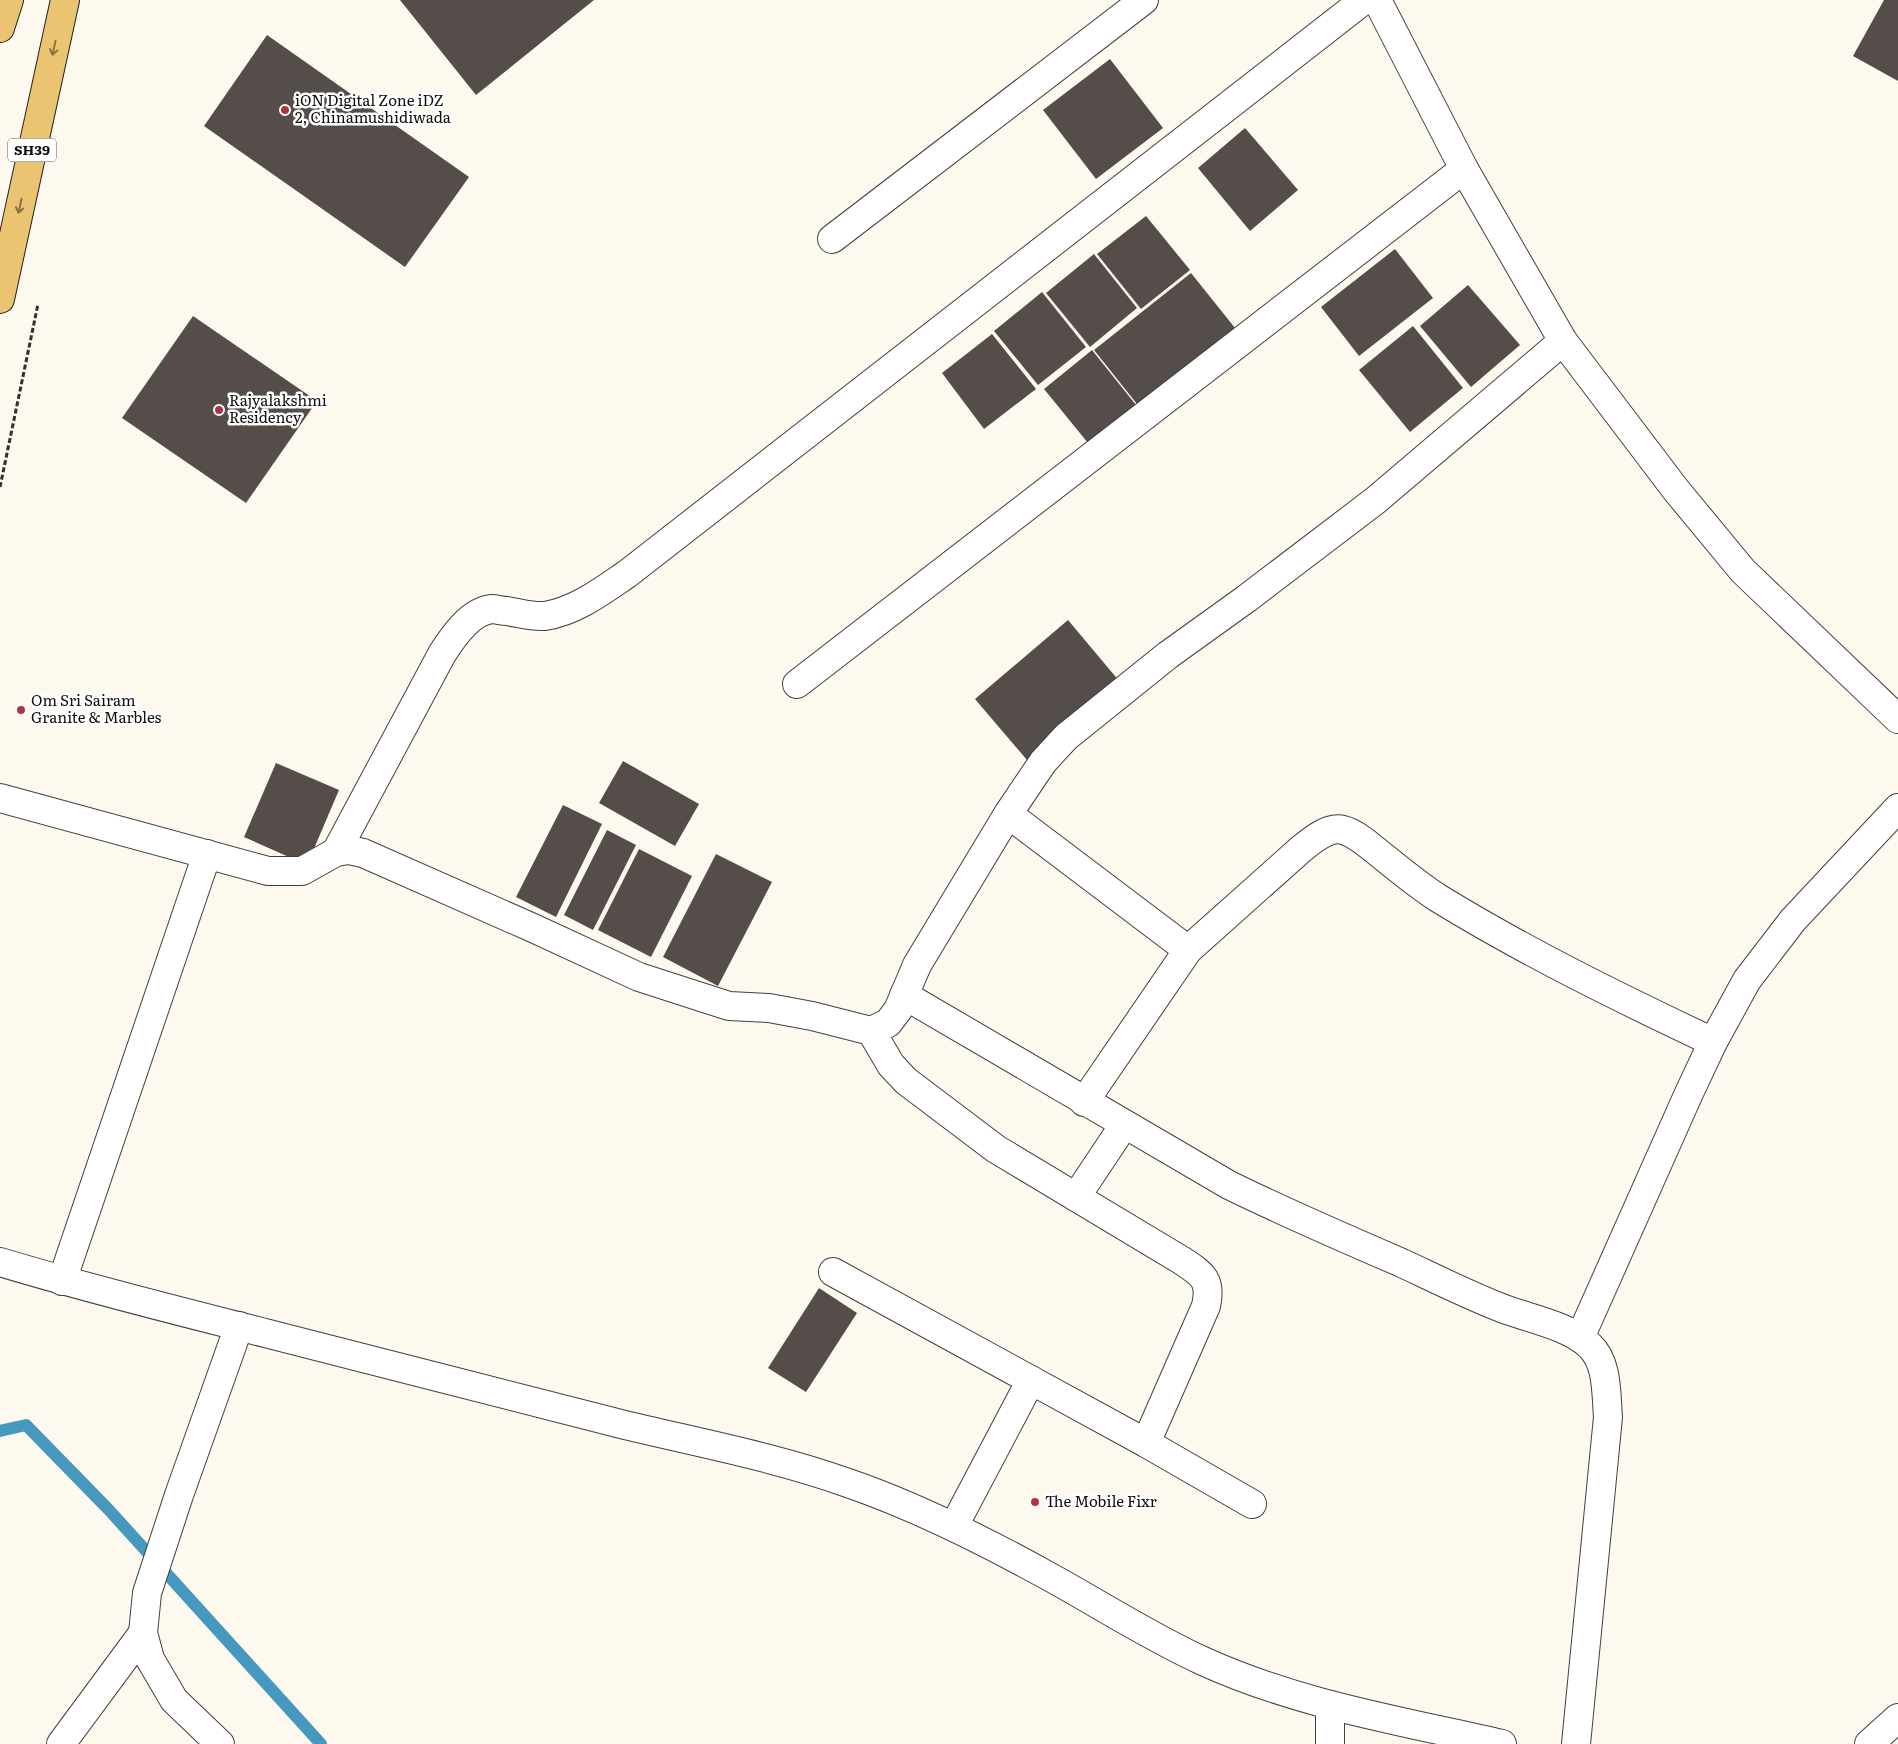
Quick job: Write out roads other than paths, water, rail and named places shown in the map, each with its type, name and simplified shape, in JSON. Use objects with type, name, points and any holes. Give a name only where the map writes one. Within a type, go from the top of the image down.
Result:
[{"type":"main road","points":[[0,28],[9,0]]},
{"type":"main road","name":"SH39","points":[[0,299],[65,0]]},
{"type":"street","points":[[832,239],[1144,0]]},
{"type":"street","points":[[336,852],[442,654],[455,633],[469,619],[490,609],[529,616],[544,616],[559,613],[596,596],[643,562],[1364,0]]},
{"type":"street","points":[[1377,0],[1464,169],[1563,341],[1676,490],[1743,572],[1898,719]]},
{"type":"street","points":[[797,684],[1464,169]]},
{"type":"street","points":[[0,798],[268,870],[283,872],[302,871],[336,852],[349,850],[363,853],[639,977],[686,994],[730,1006],[769,1008],[812,1016],[871,1031],[888,1022],[898,1010],[917,965],[1008,814],[1043,762],[1066,737],[1168,655],[1246,599],[1376,500],[1563,341]]},
{"type":"street","points":[[1580,1338],[1713,1042],[1747,980],[1793,920],[1898,808]]},
{"type":"street","points":[[1008,814],[1188,950]]},
{"type":"street","points":[[1084,1102],[1188,950],[1316,837],[1340,829],[1365,842],[1436,897],[1640,1007],[1713,1042]]},
{"type":"street","points":[[62,1281],[207,854]]},
{"type":"street","points":[[904,995],[1084,1102],[1229,1185],[1283,1212],[1499,1307],[1580,1338],[1590,1346],[1598,1356],[1603,1368],[1608,1417],[1576,1744]]},
{"type":"street","points":[[871,1031],[891,1066],[917,1090],[996,1149],[1181,1260],[1198,1271],[1207,1282],[1209,1292],[1206,1306],[1146,1444]]},
{"type":"street","points":[[1076,1198],[1124,1125]]},
{"type":"street","points":[[0,1262],[62,1281],[614,1422],[750,1453],[848,1482],[954,1526],[1203,1661],[1263,1685],[1330,1705],[1502,1744]]},
{"type":"street","points":[[833,1272],[1252,1504]]},
{"type":"street","points":[[220,1744],[174,1700],[150,1659],[143,1633],[147,1594],[238,1326]]},
{"type":"street","points":[[954,1526],[1031,1380]]},
{"type":"street","points":[[60,1744],[143,1633]]},
{"type":"street","points":[[1330,1705],[1330,1744]]},
{"type":"street","points":[[1869,1744],[1898,1718]]},
{"type":"waterway","points":[[0,1431],[26,1425],[109,1510],[321,1744]]},
{"type":"place","name":"iON Digital Zone iDZ 2, Chinamushidiwada","points":[[285,110]]},
{"type":"place","name":"Rajyalakshmi Residency","points":[[219,410]]},
{"type":"place","name":"Om Sri Sairam Granite & Marbles","points":[[21,710]]},
{"type":"place","name":"The Mobile Fixr","points":[[1035,1502]]}]
